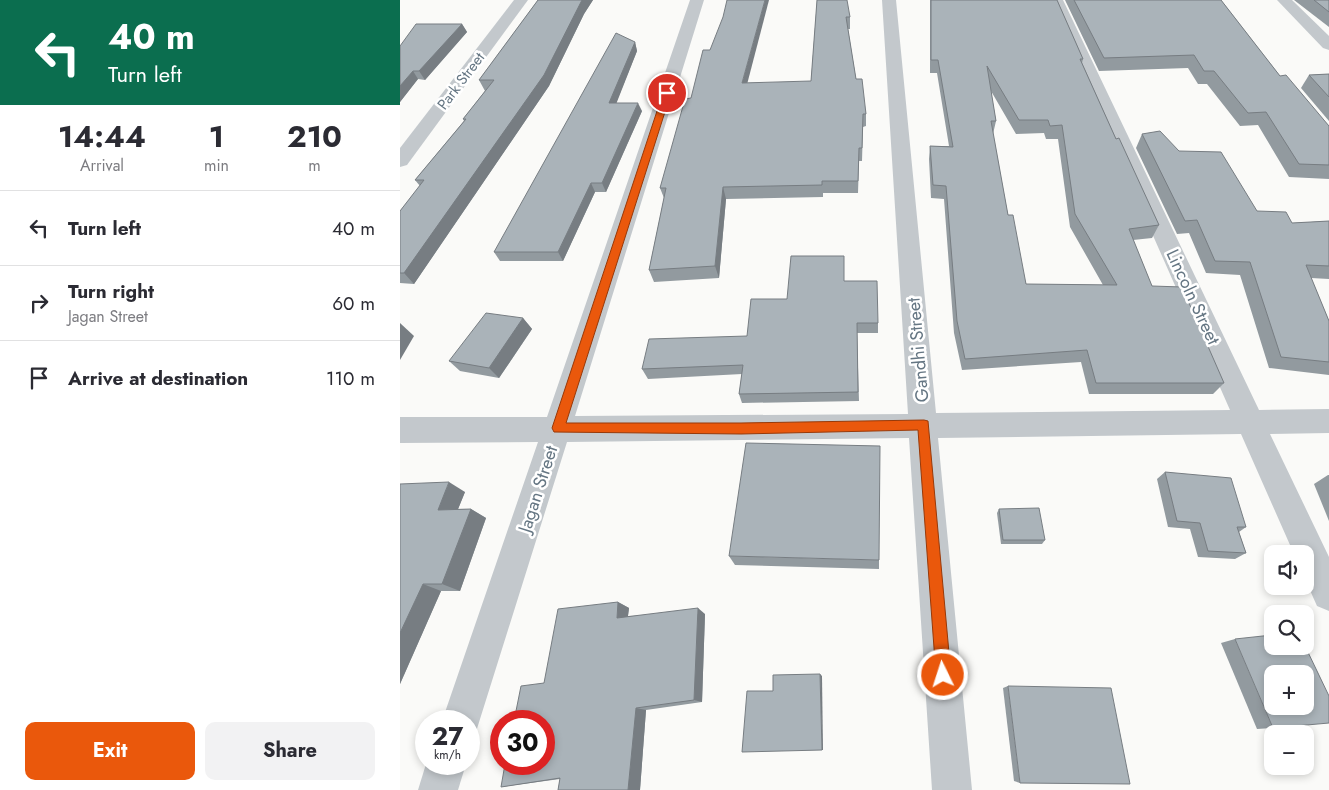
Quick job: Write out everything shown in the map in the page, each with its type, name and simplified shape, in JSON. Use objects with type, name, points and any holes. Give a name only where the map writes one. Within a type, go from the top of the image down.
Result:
[{"type":"street","name":"Park Street","points":[[400,161],[521,0]]},
{"type":"street","name":"Jagan Street","points":[[465,710],[697,0]]},
{"type":"street","name":"Gandhi Street","points":[[889,0],[952,790]]},
{"type":"street","name":"Lincoln Street","points":[[1056,0],[1329,594]]},
{"type":"street","points":[[1284,0],[1329,45]]},
{"type":"street","points":[[400,430],[741,428],[1329,420]]},
{"type":"street","points":[[438,790],[443,775]]},
{"type":"building","points":[[538,0],[582,0],[544,75],[404,273],[400,273],[400,211],[424,180],[415,180],[466,119],[463,119],[494,80],[479,80]]},
{"type":"building","points":[[727,0],[765,0],[742,83],[811,81],[817,0],[847,0],[850,17],[846,17],[856,79],[862,79],[866,114],[863,114],[862,148],[859,148],[858,181],[822,181],[822,185],[723,187],[715,266],[649,270],[666,188],[660,188],[685,99],[691,98],[703,50],[710,50],[723,17]]},
{"type":"building","points":[[931,0],[1057,0],[1083,59],[1080,59],[1116,139],[1119,138],[1159,225],[1129,229],[1152,286],[1182,287],[1224,383],[1096,383],[1087,350],[965,359],[957,321],[946,186],[933,185],[930,146],[953,147],[938,60],[931,60]],"holes":[[[987,66],[1019,120],[1048,120],[1050,126],[1062,125],[1075,214],[1117,285],[1026,284],[1013,215],[1008,215],[991,121],[996,121]]]},
{"type":"building","points":[[1074,0],[1221,0],[1280,76],[1286,75],[1329,126],[1329,165],[1299,164],[1266,112],[1248,113],[1214,71],[1204,71],[1194,55],[1104,58]]},
{"type":"building","points":[[1314,0],[1329,0],[1329,12]]},
{"type":"building","points":[[416,24],[462,24],[419,71],[413,71],[400,86],[400,46]]},
{"type":"building","points":[[616,33],[635,42],[609,103],[638,103],[602,183],[591,183],[558,252],[494,252]]},
{"type":"building","points":[[1329,74],[1329,97],[1309,75]]},
{"type":"building","points":[[1160,131],[1179,151],[1221,152],[1257,211],[1286,212],[1292,223],[1329,221],[1329,266],[1306,265],[1329,321],[1329,362],[1281,357],[1250,262],[1215,261],[1197,220],[1185,221],[1142,134]]},
{"type":"building","points":[[791,256],[844,256],[844,281],[877,281],[878,323],[857,323],[858,392],[739,394],[743,365],[642,369],[649,339],[747,336],[751,299],[787,299]]},
{"type":"building","points":[[486,313],[523,318],[489,368],[449,361]]},
{"type":"building","points":[[746,443],[880,446],[879,560],[729,556]]},
{"type":"building","points":[[1165,472],[1231,478],[1246,527],[1237,527],[1246,553],[1208,551],[1200,523],[1177,521]]},
{"type":"building","points":[[449,482],[438,510],[471,509],[442,584],[423,584],[400,633],[400,484]]},
{"type":"building","points":[[1039,508],[1045,540],[1003,540],[999,509]]},
{"type":"building","points":[[618,602],[617,618],[698,608],[694,700],[636,708],[628,790],[558,790],[560,778],[501,787],[503,775],[555,775],[555,710],[516,710],[521,686],[544,683],[558,609]]},
{"type":"building","points":[[1264,636],[1264,655],[1309,655],[1329,696],[1329,723],[1272,725],[1267,715],[1314,715],[1314,665],[1264,665],[1264,707],[1235,639]]},
{"type":"building","points":[[820,674],[822,750],[742,752],[747,691],[773,691],[773,675]]},
{"type":"building","points":[[1008,686],[1111,688],[1130,784],[1020,783]]},
{"type":"route","points":[[667,93],[558,428],[924,425],[943,675]]}]
